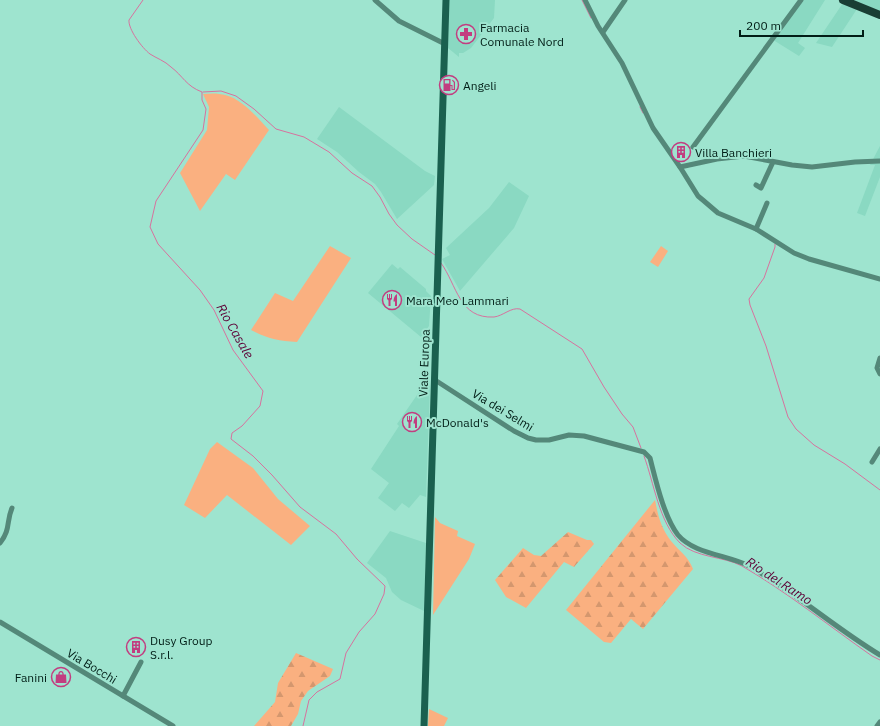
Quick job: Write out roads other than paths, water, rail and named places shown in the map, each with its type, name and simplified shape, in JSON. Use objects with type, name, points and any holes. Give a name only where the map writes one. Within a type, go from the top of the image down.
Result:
[{"type":"main road","name":"Viale Europa","points":[[424,726],[446,0]]},
{"type":"main road","points":[[843,0],[880,15]]},
{"type":"street","points":[[375,0],[399,21],[445,44]]},
{"type":"street","points":[[585,0],[598,26],[622,63],[653,128],[698,196],[710,207],[726,217],[756,229],[794,253],[809,259],[880,279]]},
{"type":"street","points":[[603,32],[625,0]]},
{"type":"street","points":[[693,147],[801,0]]},
{"type":"street","points":[[680,167],[718,158],[744,156],[773,162],[812,167],[855,162],[880,161]]},
{"type":"street","points":[[756,186],[761,188],[773,162]]},
{"type":"street","points":[[756,229],[767,203]]},
{"type":"street","points":[[880,358],[877,368],[880,374]]},
{"type":"street","name":"Via dei Selmi","points":[[435,380],[514,431],[528,438],[536,440],[549,440],[569,435],[584,436],[644,452],[650,458],[666,513],[678,535],[683,540],[696,548],[734,559],[770,578],[858,642],[880,655]]},
{"type":"street","points":[[872,462],[880,449]]},
{"type":"street","points":[[0,544],[7,534],[12,508]]},
{"type":"street","name":"Via Bocchi","points":[[0,622],[173,726]]},
{"type":"street","points":[[124,696],[141,662]]},
{"type":"street","points":[[878,726],[880,722]]},
{"type":"waterway","name":"Rio Casale","points":[[143,0],[129,20],[133,33],[150,54],[169,65],[188,84],[202,92],[202,100],[206,109],[203,130],[156,201],[150,227],[158,244],[200,290],[214,310],[233,350],[263,391],[260,406],[242,426],[232,433],[231,439],[253,456],[300,507],[336,534],[357,559],[385,586],[384,594],[375,614],[359,632],[346,653],[340,679],[317,692],[309,700],[303,726]]},
{"type":"waterway","points":[[582,0],[591,18]]},
{"type":"waterway","name":"Rio del Ramo","points":[[203,92],[221,91],[236,96],[254,109],[276,129],[304,137],[329,152],[352,173],[372,186],[397,225],[412,239],[435,255]]},
{"type":"waterway","points":[[640,107],[643,113]]},
{"type":"waterway","points":[[775,244],[764,278],[749,299],[766,346],[788,417],[796,429],[814,445],[845,464],[880,490]]},
{"type":"waterway","name":"Rio del Ramo","points":[[441,263],[460,299],[466,307],[473,312],[482,316],[494,317],[513,309],[520,309],[582,349],[604,387],[622,414],[633,427],[641,448]]},
{"type":"waterway","name":"Rio del Ramo","points":[[644,456],[662,513],[667,524],[680,543],[694,552],[727,560],[742,566],[759,576],[872,656],[880,660]]},
{"type":"place","name":"Farmacia Comunale Nord","points":[[466,34]]},
{"type":"place","name":"Angeli","points":[[449,85]]},
{"type":"place","name":"Villa Banchieri","points":[[681,152]]},
{"type":"place","name":"Mara Meo Lammari","points":[[392,300]]},
{"type":"place","name":"McDonald's","points":[[412,422]]},
{"type":"place","name":"Dusy Group S.r.l.","points":[[136,647]]},
{"type":"place","name":"Fanini","points":[[61,677]]}]
